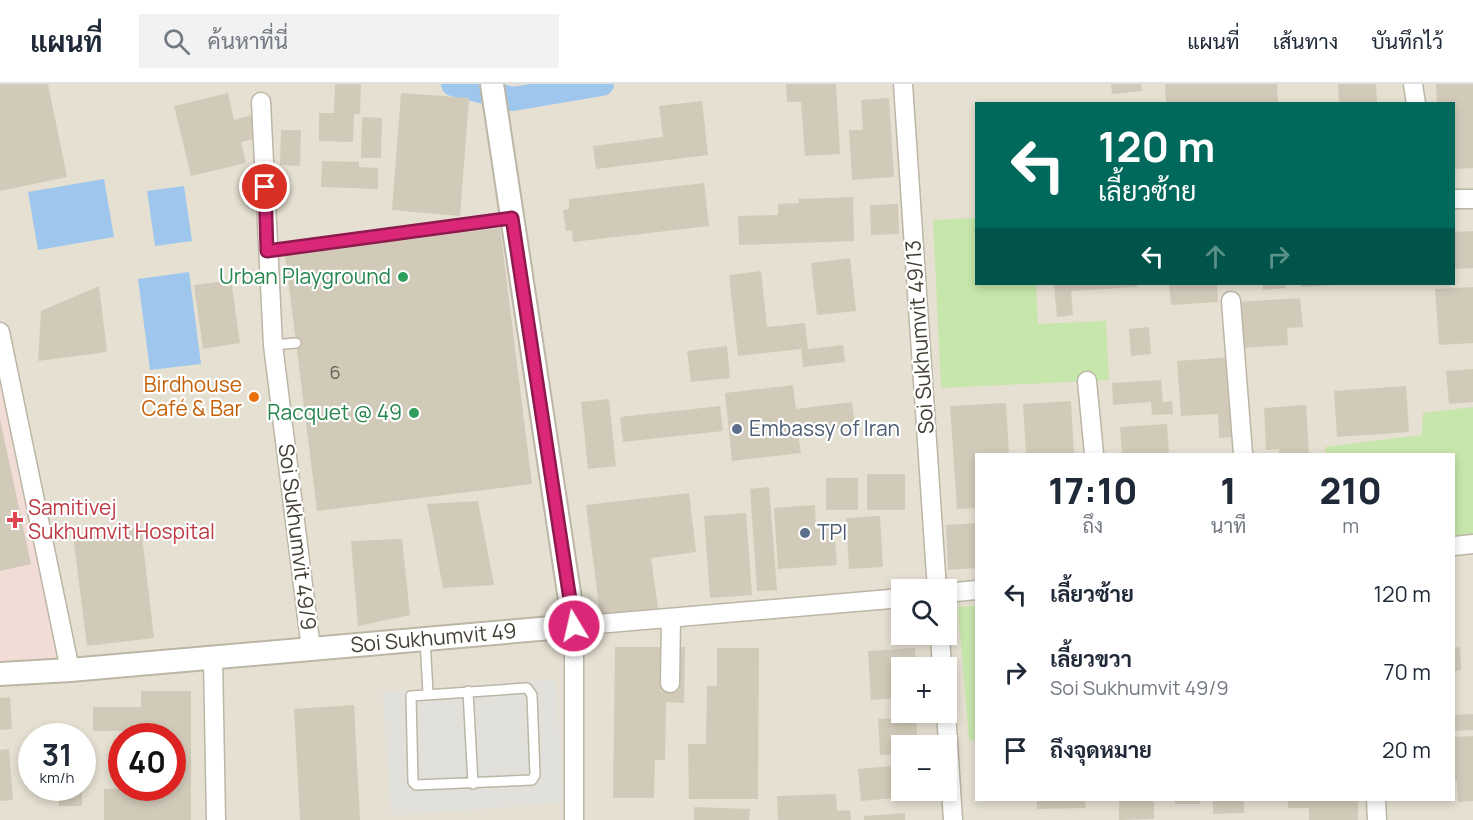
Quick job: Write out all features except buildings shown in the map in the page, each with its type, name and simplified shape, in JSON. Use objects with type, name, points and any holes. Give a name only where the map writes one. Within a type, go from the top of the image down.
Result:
[{"type":"street","points":[[492,84],[512,218],[526,338],[574,626],[574,820]]},
{"type":"street","name":"Soi Sukhumvit 49/13","points":[[903,84],[936,579]]},
{"type":"street","points":[[1413,84],[1416,102]]},
{"type":"street","name":"Soi Sukhumvit 49/9","points":[[261,102],[273,345],[311,649]]},
{"type":"street","points":[[1455,199],[1473,200]]},
{"type":"street","points":[[1231,301],[1243,453]]},
{"type":"street","points":[[0,332],[70,670]]},
{"type":"street","points":[[1087,381],[1094,453]]},
{"type":"street","points":[[1455,546],[1473,544]]},
{"type":"street","points":[[957,592],[975,590]]},
{"type":"street","name":"Soi Sukhumvit 49","points":[[0,674],[213,658],[891,599]]},
{"type":"street","points":[[670,683],[671,618]]},
{"type":"street","points":[[213,658],[216,820]]},
{"type":"street","points":[[946,723],[953,820]]},
{"type":"street","points":[[1376,801],[1377,820]]},
{"type":"lane","points":[[267,251],[512,218]]},
{"type":"lane","points":[[273,345],[296,343]]},
{"type":"lane","points":[[425,639],[428,693]]},
{"type":"lane","points":[[526,688],[532,694],[535,775],[526,781],[420,787],[413,782],[409,700],[414,694],[428,693],[526,688]]},
{"type":"lane","points":[[468,691],[473,784]]},
{"type":"shaded area","points":[[0,84],[1473,84],[1473,820],[0,820]]},
{"type":"shaded area","name":"Samitivej Sukhumvit Hospital","points":[[0,370],[59,670],[0,672]]},
{"type":"shaded area","points":[[556,679],[565,803],[391,816],[382,692]]},
{"type":"green space","points":[[975,218],[975,285],[1036,285],[1038,324],[1106,321],[1109,380],[941,388],[933,220]]},
{"type":"green space","points":[[1473,407],[1473,534],[1455,536],[1455,453],[1326,453],[1325,447],[1422,435],[1423,413]]},
{"type":"green space","points":[[975,606],[975,740],[969,741],[958,607]]},
{"type":"water","points":[[104,179],[114,237],[38,250],[28,192]]},
{"type":"water","points":[[184,186],[192,241],[155,246],[147,191]]},
{"type":"water","points":[[189,272],[201,364],[150,370],[138,279]]},
{"type":"waterway","points":[[453,84],[513,99],[602,84]]},
{"type":"place","name":"Urban Playground","points":[[403,277]]},
{"type":"place","name":"Birdhouse Café & Bar","points":[[254,397]]},
{"type":"place","name":"Racquet @ 49","points":[[414,413]]},
{"type":"place","name":"Embassy of Iran","points":[[737,429]]},
{"type":"place","name":"Samitivej Sukhumvit Hospital","points":[[15,520]]},
{"type":"place","name":"TPI","points":[[805,533]]},
{"type":"route","points":[[265,187],[267,251],[512,218],[574,626]]}]
